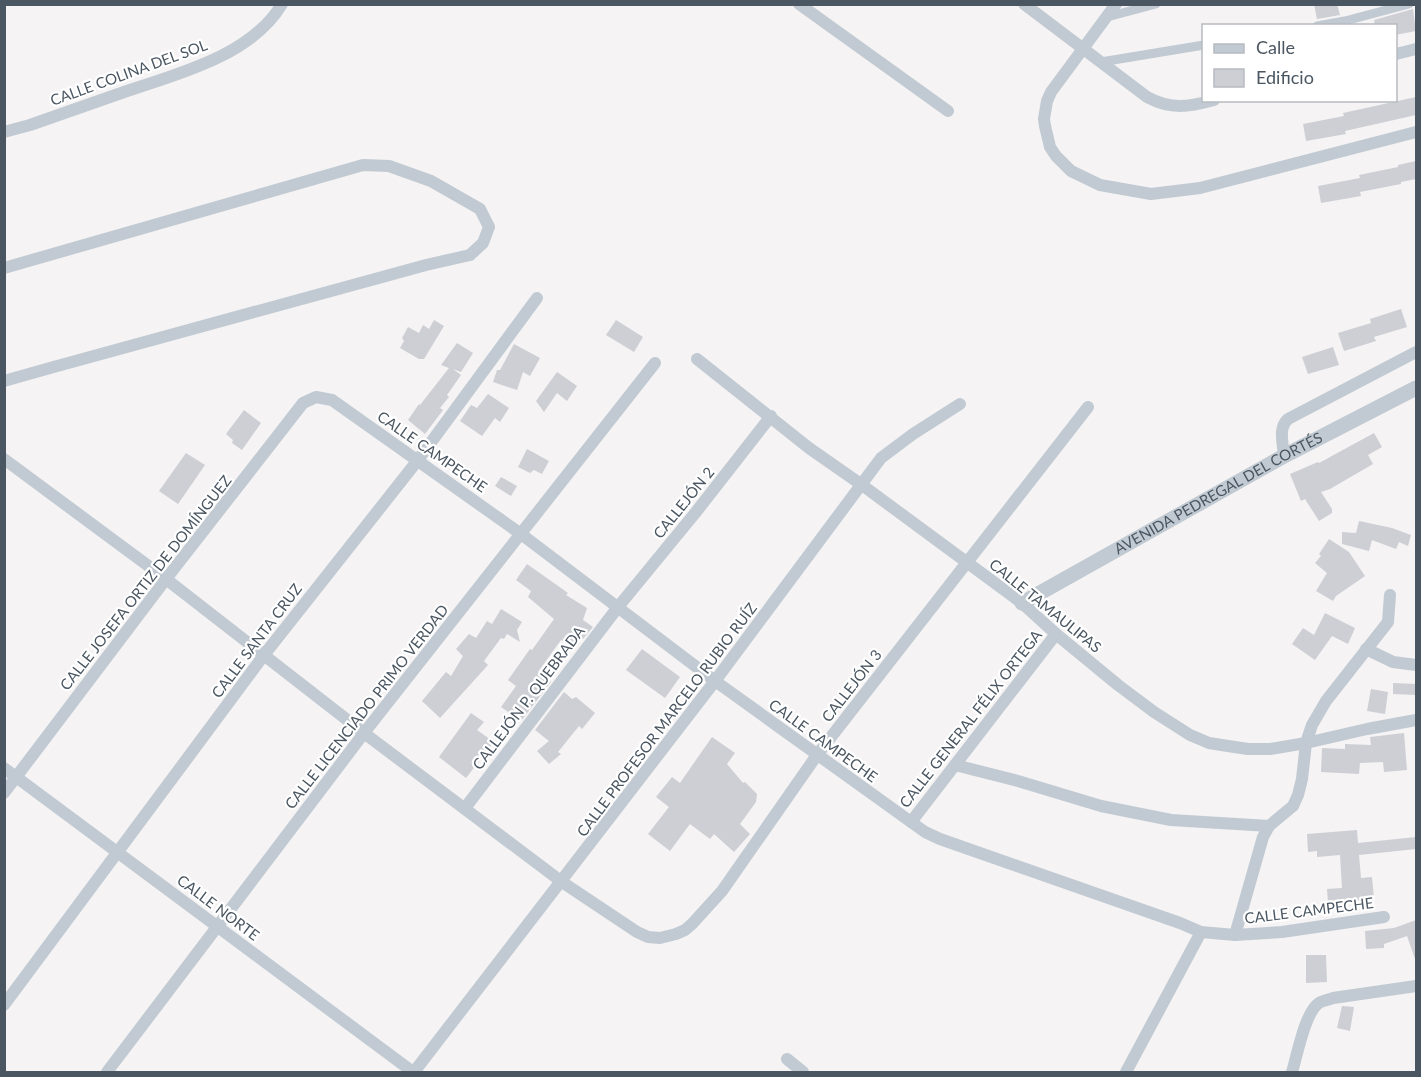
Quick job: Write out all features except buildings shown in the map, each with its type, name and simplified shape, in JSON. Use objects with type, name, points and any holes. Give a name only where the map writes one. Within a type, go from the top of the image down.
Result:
[{"type":"street","name":"CALLE COLINA DEL SOL","points":[[4,132],[209,62],[239,46],[264,27],[282,4]]},
{"type":"street","points":[[799,4],[948,111]]},
{"type":"street","points":[[1024,4],[1083,50],[1160,104],[1187,107],[1206,102]]},
{"type":"street","points":[[1116,4],[1047,101],[1045,126],[1050,147],[1071,171],[1100,185],[1150,194],[1200,188],[1416,132]]},
{"type":"street","points":[[1107,17],[1156,4]]},
{"type":"street","points":[[1328,24],[1409,4]]},
{"type":"street","points":[[1101,62],[1202,45]]},
{"type":"street","points":[[1397,53],[1416,48]]},
{"type":"street","points":[[4,268],[363,165],[389,166],[431,181],[480,209],[489,227],[483,243],[470,255],[426,264],[4,381]]},
{"type":"street","name":"CALLE SANTA CRUZ","points":[[4,1005],[264,655],[418,460],[537,298]]},
{"type":"street","points":[[1284,456],[1282,430],[1283,424],[1288,419],[1416,352]]},
{"type":"street","name":"CALLE TAMAULIPAS","points":[[697,359],[809,448],[1022,603],[1118,685],[1190,735],[1209,743],[1248,749],[1270,749],[1416,720]]},
{"type":"street","name":"CALLE LICENCIADO PRIMO VERDAD","points":[[107,1072],[364,733],[655,363]]},
{"type":"street","name":"AVENIDA PEDREGAL DEL CORTÉS","points":[[1022,603],[1284,456],[1416,388]]},
{"type":"street","name":"CALLE CAMPECHE","points":[[316,398],[332,400],[418,460],[817,755],[911,822],[940,839],[1201,932],[1235,935],[1282,932],[1384,917]]},
{"type":"street","name":"CALLE JOSEFA ORTIZ DE DOMÍNGUEZ","points":[[4,793],[166,579],[303,404],[316,398]]},
{"type":"street","name":"CALLE PROFESOR MARCELO RUBIO RUÍZ","points":[[414,1072],[716,681],[877,464],[889,451],[960,404]]},
{"type":"street","name":"CALLEJÓN 3","points":[[4,459],[166,579],[364,733],[562,882],[637,932],[648,937],[660,938],[685,930],[722,891],[817,755],[1088,407]]},
{"type":"street","name":"CALLEJÓN 2","points":[[618,607],[771,416]]},
{"type":"street","points":[[1235,935],[1263,837],[1269,826],[1293,806],[1298,795],[1306,743],[1312,725],[1326,701],[1388,622],[1390,595]]},
{"type":"street","name":"CALLEJÓN P. QUEBRADA","points":[[465,808],[618,607]]},
{"type":"street","name":"CALLE GENERAL FÉLIX ORTEGA","points":[[911,822],[1056,634]]},
{"type":"street","points":[[1366,649],[1393,662],[1416,665]]},
{"type":"street","points":[[955,765],[1101,806],[1171,820],[1269,826]]},
{"type":"street","name":"CALLE NORTE","points":[[4,768],[414,1072]]},
{"type":"street","points":[[1126,1072],[1201,932]]},
{"type":"street","points":[[1292,1072],[1305,1025],[1314,1007],[1320,1002],[1333,998],[1416,986]]},
{"type":"street","points":[[787,1059],[803,1072]]}]
